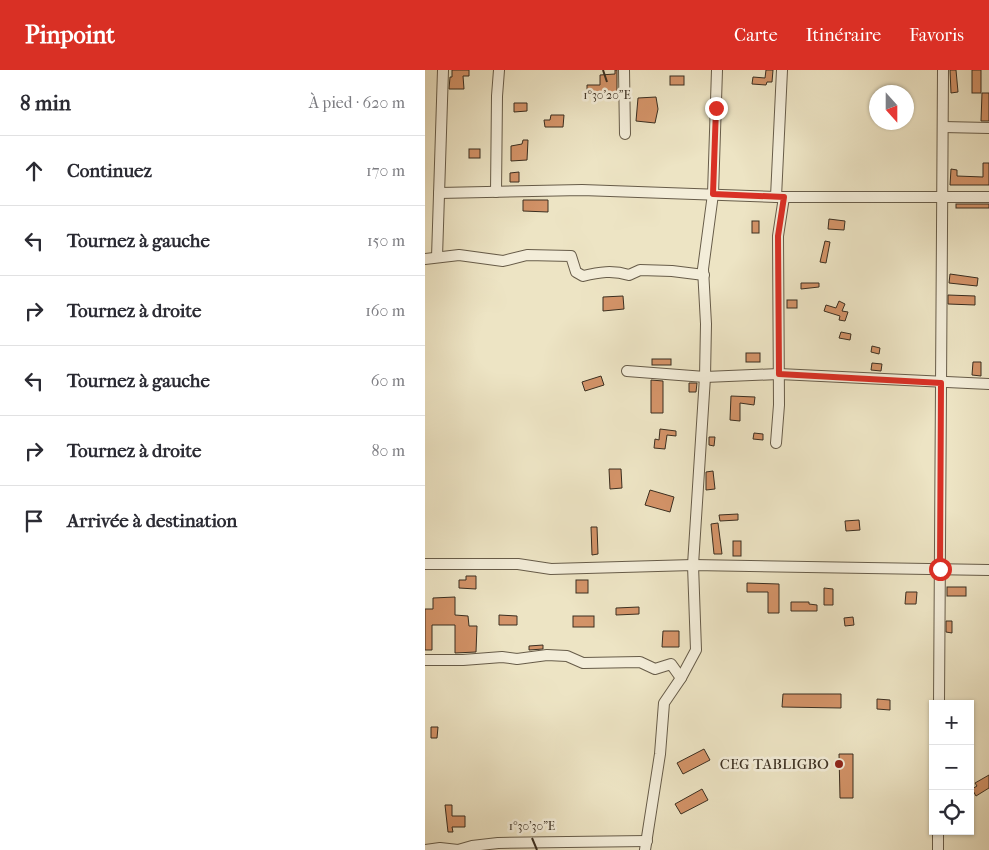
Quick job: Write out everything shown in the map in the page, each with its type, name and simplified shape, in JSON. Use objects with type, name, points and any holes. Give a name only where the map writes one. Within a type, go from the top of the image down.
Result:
[{"type":"street","points":[[437,257],[443,70]]},
{"type":"street","points":[[496,192],[499,70]]},
{"type":"street","points":[[624,70],[625,134]]},
{"type":"street","points":[[425,850],[440,848],[458,850],[498,843],[535,846],[646,846],[660,754],[664,703],[681,678],[696,650],[693,565],[705,377],[706,324],[704,275],[713,194],[717,70]]},
{"type":"street","points":[[776,443],[779,405],[778,236],[782,70]]},
{"type":"street","points":[[939,700],[943,70]]},
{"type":"street","points":[[943,127],[989,128]]},
{"type":"street","points":[[439,193],[582,190],[780,197],[989,198]]},
{"type":"street","points":[[425,260],[459,255],[503,260],[527,255],[571,256],[576,272],[583,276],[599,272],[617,271],[629,275],[640,270],[704,275]]},
{"type":"street","points":[[627,371],[705,377],[779,374],[989,384]]},
{"type":"street","points":[[425,564],[518,564],[551,570],[693,565],[989,570]]},
{"type":"street","points":[[425,660],[502,657],[517,659],[547,655],[567,656],[583,663],[640,662],[655,669],[671,664],[681,678]]},
{"type":"street","points":[[938,835],[938,850]]},
{"type":"building","points":[[452,70],[469,70],[469,76],[463,76],[464,89],[449,89]]},
{"type":"building","points":[[615,70],[617,70],[617,94],[587,94],[587,85],[600,85],[600,75],[615,74]]},
{"type":"building","points":[[766,70],[773,70],[772,82],[767,82],[766,85],[752,84],[753,77],[765,78]]},
{"type":"building","points":[[950,70],[956,70],[958,92],[951,93]]},
{"type":"building","points":[[972,70],[981,70],[981,93],[972,93]]},
{"type":"building","points":[[670,76],[684,76],[684,85],[670,85]]},
{"type":"building","points":[[982,93],[989,93],[989,121],[981,121]]},
{"type":"building","points":[[656,97],[658,109],[655,123],[636,121],[638,98]]},
{"type":"building","points":[[514,103],[527,103],[527,111],[514,112]]},
{"type":"building","points":[[551,115],[564,115],[563,127],[545,127],[544,120],[550,120]]},
{"type":"building","points":[[523,140],[528,140],[527,160],[511,161],[511,146],[522,144]]},
{"type":"building","points":[[469,149],[480,149],[480,158],[469,158]]},
{"type":"building","points":[[983,163],[989,163],[989,185],[950,185],[951,169],[957,170],[957,176],[983,177]]},
{"type":"building","points":[[519,172],[519,182],[510,182],[510,173]]},
{"type":"building","points":[[523,200],[548,200],[548,212],[523,211]]},
{"type":"building","points":[[956,204],[989,204],[989,208],[956,208]]},
{"type":"building","points":[[829,219],[845,221],[844,230],[828,229]]},
{"type":"building","points":[[752,221],[759,221],[759,233],[752,233]]},
{"type":"building","points":[[825,241],[830,242],[826,263],[820,262]]},
{"type":"building","points":[[950,274],[978,278],[977,286],[949,283]]},
{"type":"building","points":[[801,283],[819,283],[819,287],[801,289]]},
{"type":"building","points":[[948,295],[975,296],[975,305],[948,304]]},
{"type":"building","points":[[623,296],[624,309],[603,311],[603,297]]},
{"type":"building","points":[[787,300],[797,300],[797,308],[787,308]]},
{"type":"building","points":[[839,301],[845,304],[842,311],[848,312],[845,321],[839,320],[840,316],[824,311],[826,305],[836,308]]},
{"type":"building","points":[[841,332],[851,334],[850,340],[839,338]]},
{"type":"building","points":[[872,346],[880,348],[879,354],[871,352]]},
{"type":"building","points":[[746,353],[760,353],[760,362],[746,362]]},
{"type":"building","points":[[652,359],[671,359],[671,365],[652,365]]},
{"type":"building","points":[[973,362],[981,362],[981,376],[972,375]]},
{"type":"building","points":[[872,363],[882,364],[881,371],[871,370]]},
{"type":"building","points":[[601,376],[604,385],[585,391],[582,382]]},
{"type":"building","points":[[651,380],[663,381],[663,413],[651,413]]},
{"type":"building","points":[[689,383],[697,383],[696,392],[689,392]]},
{"type":"building","points":[[731,396],[755,397],[754,405],[740,403],[740,421],[730,420]]},
{"type":"building","points":[[660,429],[676,431],[676,436],[667,435],[665,449],[654,448],[655,439],[659,440]]},
{"type":"building","points":[[754,433],[763,434],[763,440],[753,439]]},
{"type":"building","points":[[709,437],[715,437],[714,446],[709,445]]},
{"type":"building","points":[[609,469],[621,469],[622,488],[610,489]]},
{"type":"building","points":[[713,471],[715,489],[706,490],[706,472]]},
{"type":"building","points":[[650,490],[674,497],[670,512],[645,505]]},
{"type":"building","points":[[738,514],[738,520],[720,521],[719,515]]},
{"type":"building","points":[[859,520],[860,530],[846,531],[845,521]]},
{"type":"building","points":[[718,523],[722,554],[714,554],[711,524]]},
{"type":"building","points":[[591,527],[597,527],[598,554],[592,555]]},
{"type":"building","points":[[733,541],[741,541],[741,556],[733,556]]},
{"type":"building","points":[[466,576],[476,576],[476,589],[459,588],[459,580],[466,580]]},
{"type":"building","points":[[576,580],[588,580],[588,593],[576,593]]},
{"type":"building","points":[[747,583],[779,584],[779,613],[768,613],[768,592],[747,592]]},
{"type":"building","points":[[947,587],[966,587],[966,596],[947,596]]},
{"type":"building","points":[[824,588],[833,589],[833,605],[824,605]]},
{"type":"building","points":[[906,592],[917,592],[916,604],[905,604]]},
{"type":"building","points":[[455,597],[455,615],[468,616],[469,626],[477,626],[476,652],[455,653],[455,625],[432,625],[432,650],[425,650],[425,609],[433,609],[433,598]]},
{"type":"building","points":[[791,602],[809,602],[809,604],[817,605],[817,611],[791,611]]},
{"type":"building","points":[[639,607],[639,614],[616,615],[616,608]]},
{"type":"building","points":[[499,615],[517,616],[517,625],[499,625]]},
{"type":"building","points":[[573,616],[594,616],[594,627],[573,627]]},
{"type":"building","points":[[853,617],[854,625],[845,626],[844,618]]},
{"type":"building","points":[[946,621],[952,621],[952,633],[946,632]]},
{"type":"building","points":[[663,631],[679,631],[679,647],[662,647]]},
{"type":"building","points":[[543,645],[543,649],[529,650],[529,646]]},
{"type":"building","points":[[783,694],[841,694],[841,708],[782,707]]},
{"type":"building","points":[[877,699],[890,700],[890,710],[877,709]]},
{"type":"building","points":[[431,727],[438,727],[437,738],[431,738]]},
{"type":"building","points":[[704,749],[710,760],[683,774],[677,763]]},
{"type":"building","points":[[839,754],[853,754],[853,798],[840,798]]},
{"type":"building","points":[[989,775],[989,788],[976,796],[974,788],[977,786],[975,783]]},
{"type":"building","points":[[702,789],[708,800],[681,814],[675,804]]},
{"type":"building","points":[[445,805],[452,805],[452,816],[465,816],[465,827],[452,827],[453,832],[448,832]]},
{"type":"place","name":"CEG TABLIGBO","points":[[839,764]]},
{"type":"route","points":[[716,108],[713,194],[784,197],[778,236],[779,374],[941,383],[940,569]]}]
